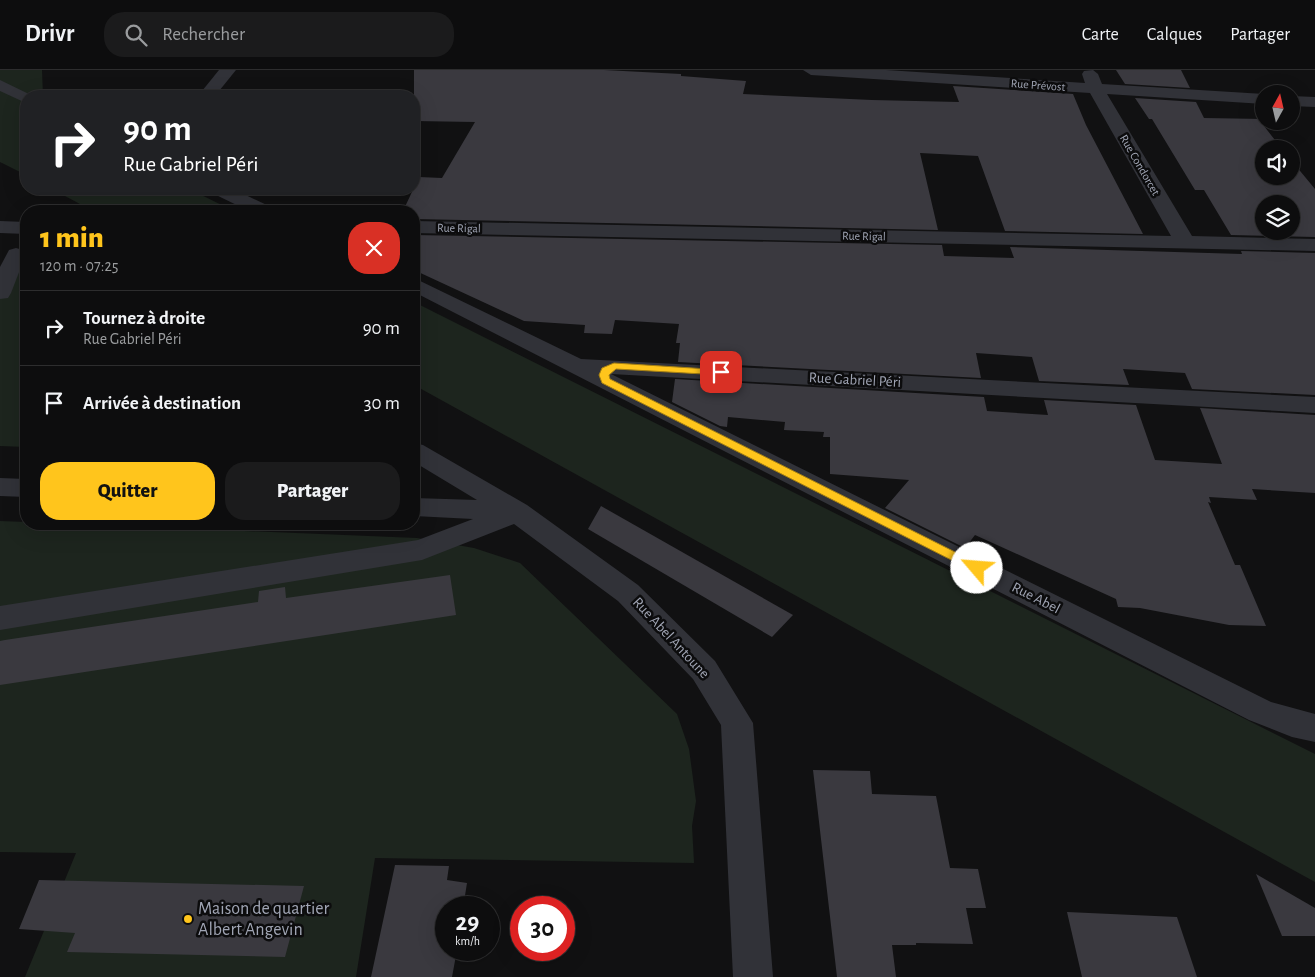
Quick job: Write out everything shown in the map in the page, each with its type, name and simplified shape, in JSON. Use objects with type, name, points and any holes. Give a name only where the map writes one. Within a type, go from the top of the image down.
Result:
[{"type":"street","points":[[211,90],[228,70]]},
{"type":"street","name":"Rue Prévost","points":[[811,70],[1255,98]]},
{"type":"street","name":"Rue Condorcet","points":[[1088,70],[1095,88],[1185,242]]},
{"type":"street","points":[[0,85],[20,95]]},
{"type":"street","points":[[1300,101],[1315,102]]},
{"type":"street","points":[[231,195],[252,205]]},
{"type":"street","name":"Rue Rigal","points":[[420,227],[1315,245]]},
{"type":"street","points":[[0,228],[20,228]]},
{"type":"street","points":[[0,293],[14,254]]},
{"type":"street","name":"Rue Abel","points":[[420,287],[572,364],[610,373],[1260,711],[1292,723],[1315,728]]},
{"type":"street","name":"Rue Gabriel Péri","points":[[610,373],[1315,405]]},
{"type":"street","name":"Rue Abel Antoune","points":[[420,455],[516,512],[628,593],[704,670],[737,723],[753,977]]},
{"type":"street","points":[[0,487],[20,488]]},
{"type":"street","points":[[420,507],[516,512]]},
{"type":"street","points":[[0,618],[422,550],[516,512]]},
{"type":"shaded area","points":[[0,70],[42,70],[43,90],[20,90],[20,172],[0,162]]},
{"type":"shaded area","points":[[63,195],[201,195],[222,205],[82,205]]},
{"type":"shaded area","points":[[20,268],[20,447],[0,446],[0,270]]},
{"type":"shaded area","points":[[420,305],[1315,754],[1315,882],[420,388]]},
{"type":"shaded area","points":[[0,521],[20,522],[20,530],[222,530],[417,538],[474,548],[520,563],[677,714],[689,749],[696,801],[692,826],[694,863],[375,858],[356,977],[25,977],[76,853],[0,852]]},
{"type":"building","points":[[414,70],[604,70],[681,74],[681,76],[746,81],[743,94],[959,102],[953,86],[1073,94],[1086,125],[1143,234],[1005,231],[978,156],[920,153],[938,230],[420,219],[420,205],[406,205],[411,195],[420,195],[420,177],[442,178],[475,122],[420,121],[420,90],[414,90]]},
{"type":"building","points":[[1116,70],[1181,70],[1190,88],[1125,84]]},
{"type":"building","points":[[1135,98],[1196,102],[1204,118],[1255,119],[1255,130],[1267,130],[1275,140],[1255,140],[1255,185],[1300,185],[1300,171],[1315,189],[1315,237],[1300,237],[1300,195],[1255,195],[1255,236],[1231,235],[1204,190],[1195,190],[1152,119],[1149,119]]},
{"type":"building","points":[[420,235],[942,245],[944,256],[1014,258],[1010,247],[1242,254],[1241,251],[1315,253],[1315,395],[1192,389],[1185,373],[1123,369],[1129,385],[1039,381],[1032,357],[976,353],[981,378],[678,362],[680,343],[676,343],[679,324],[615,320],[612,334],[584,333],[585,325],[524,321],[420,273]]},
{"type":"building","points":[[675,379],[984,397],[987,411],[1048,415],[1044,400],[1136,405],[1155,460],[1222,464],[1200,408],[1315,415],[1315,493],[1252,489],[1257,500],[1209,497],[1211,503],[1208,502],[1235,565],[1240,565],[1266,626],[1229,625],[1140,608],[1118,607],[1116,599],[975,535],[965,548],[885,508],[909,480],[830,474],[830,437],[823,437],[824,432],[784,430],[785,422],[728,417],[727,427],[720,426],[672,402]]},
{"type":"building","points":[[601,506],[793,615],[772,637],[588,529]]},
{"type":"building","points":[[450,575],[456,615],[0,685],[0,641],[258,602],[259,591],[285,587],[286,598]]},
{"type":"building","points":[[813,770],[870,771],[872,794],[936,796],[950,868],[978,869],[986,908],[966,908],[973,944],[916,943],[916,945],[892,945],[896,977],[837,977]]},
{"type":"building","points":[[395,865],[449,866],[447,880],[467,883],[465,896],[435,896],[435,961],[455,961],[452,977],[371,977]]},
{"type":"building","points":[[1256,874],[1315,908],[1315,936],[1282,936]]},
{"type":"building","name":"Maison de quartier Albert Angevin","points":[[39,880],[304,886],[285,957],[67,952],[75,933],[19,929]]},
{"type":"building","points":[[1067,912],[1177,917],[1197,977],[1082,977]]},
{"type":"place","name":"Maison de quartier Albert Angevin","points":[[188,919]]},
{"type":"route","points":[[721,372],[614,366],[606,370],[604,375],[605,381],[977,568]]}]
